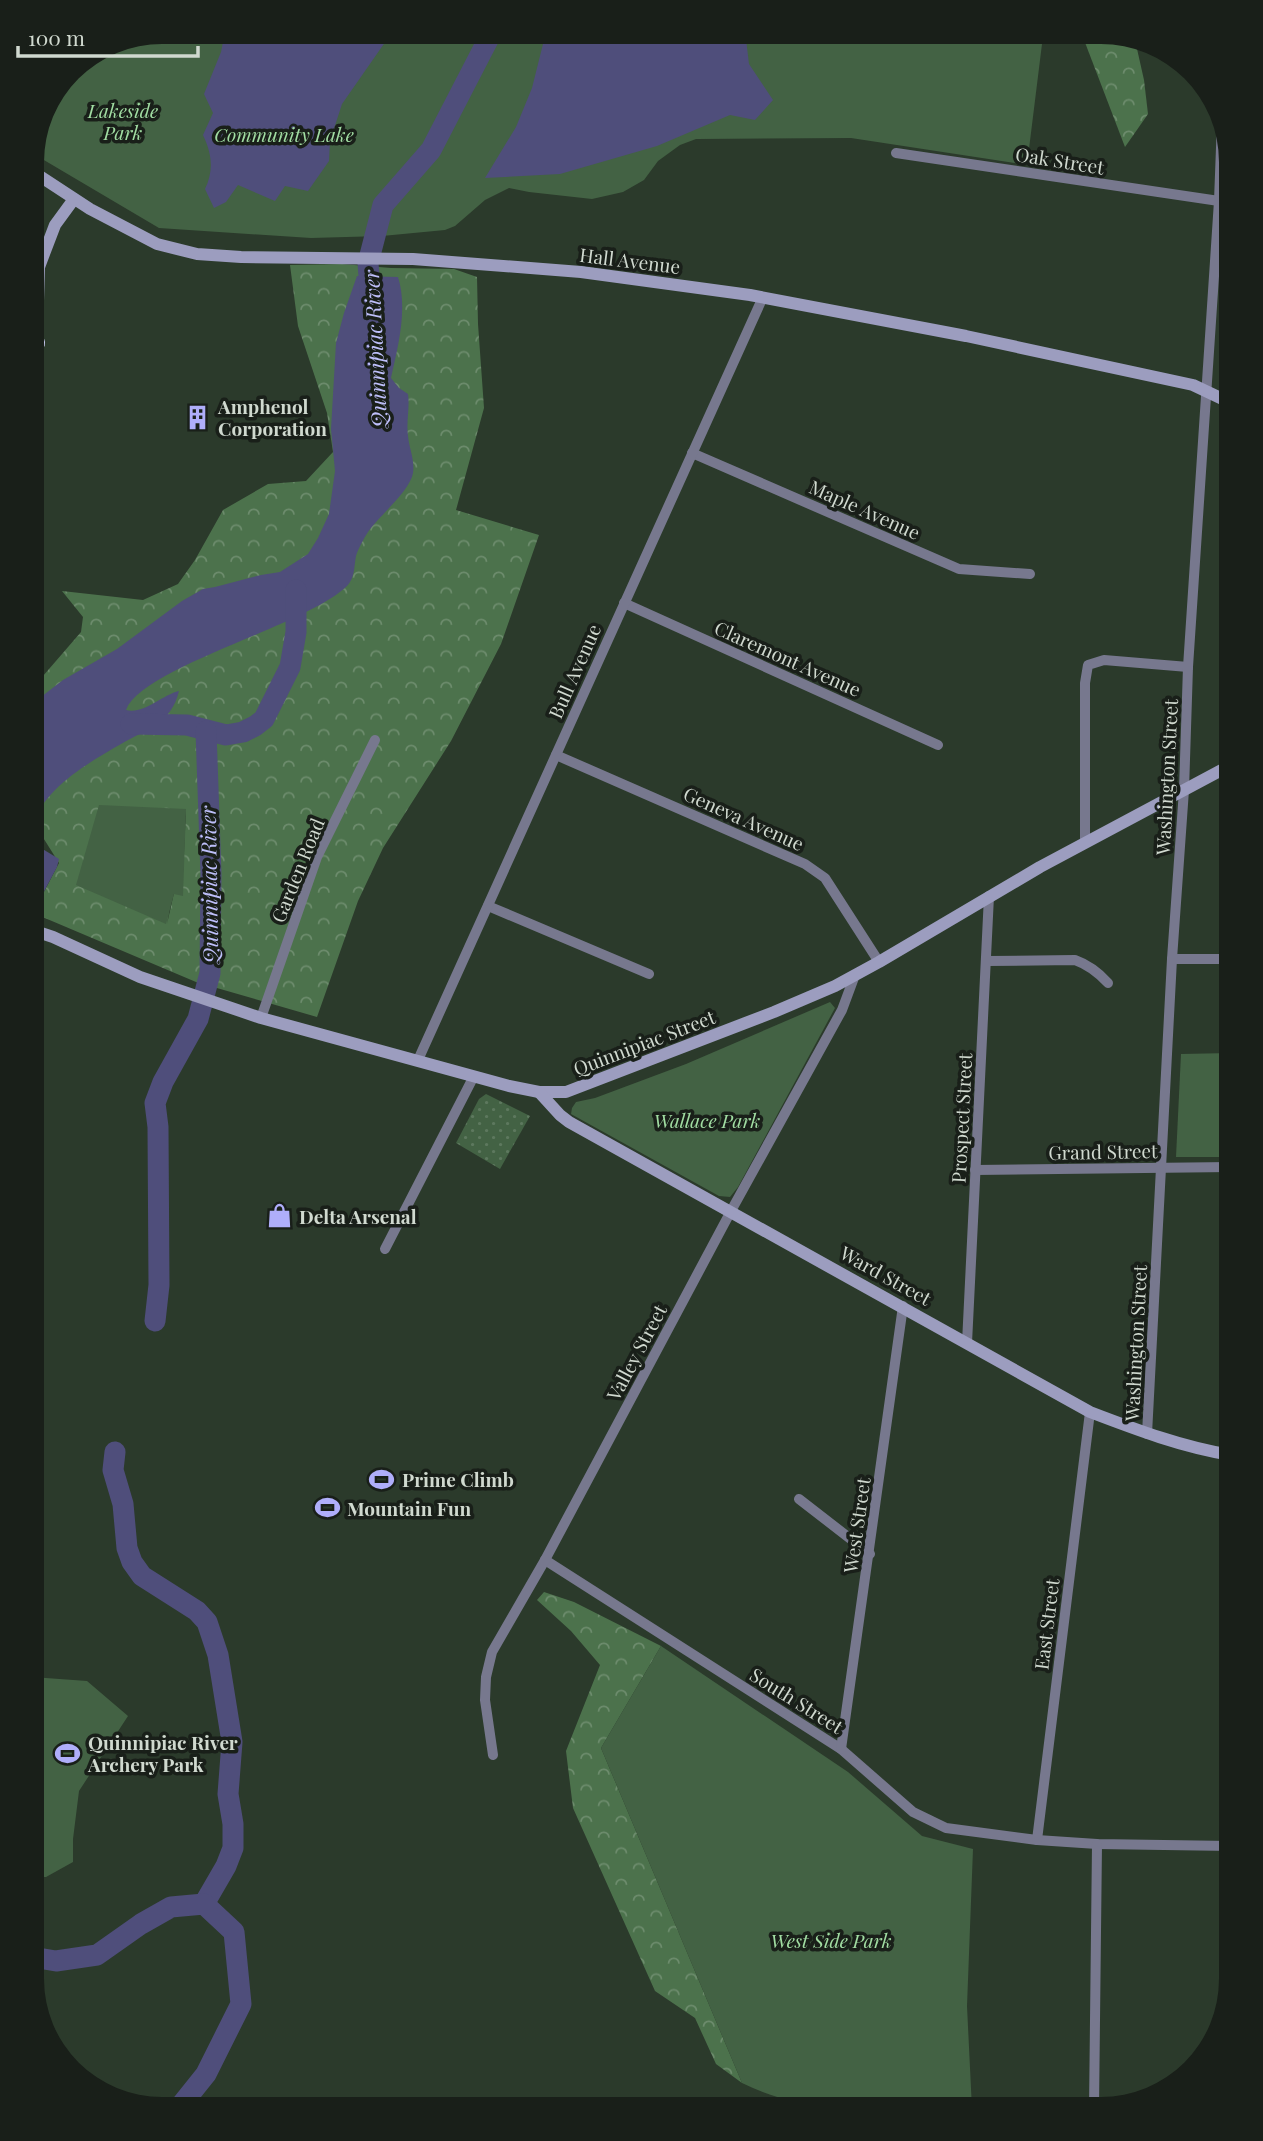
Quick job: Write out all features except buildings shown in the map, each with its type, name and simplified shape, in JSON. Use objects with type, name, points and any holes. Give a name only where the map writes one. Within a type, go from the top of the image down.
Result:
[{"type":"main road","name":"Hall Avenue","points":[[44,179],[74,199],[157,244],[175,250],[241,257],[413,259],[582,272],[764,297],[978,338],[1193,385],[1219,398]]},
{"type":"main road","points":[[44,254],[55,225],[74,199]]},
{"type":"main road","name":"Quinnipiac Street","points":[[44,934],[141,977],[261,1017],[474,1076],[539,1092],[556,1093],[576,1090],[784,1008],[855,975],[989,896],[1219,771]]},
{"type":"main road","name":"Ward Street","points":[[539,1092],[569,1122],[1090,1412],[1197,1450],[1219,1453]]},
{"type":"street","name":"Oak Street","points":[[896,153],[1219,201]]},
{"type":"street","name":"Washington Street","points":[[1147,1434],[1172,959],[1184,790],[1188,667],[1219,201]]},
{"type":"street","name":"Bull Avenue","points":[[418,1060],[764,297]]},
{"type":"street","name":"Maple Avenue","points":[[692,453],[959,569],[1030,574]]},
{"type":"street","name":"Claremont Avenue","points":[[624,603],[938,745]]},
{"type":"street","points":[[1085,843],[1085,683],[1088,665],[1104,660],[1188,667]]},
{"type":"street","name":"Garden Road","points":[[261,1017],[317,858],[375,740]]},
{"type":"street","name":"Geneva Avenue","points":[[556,755],[805,864],[825,878],[878,962]]},
{"type":"street","name":"Prospect Street","points":[[967,1343],[989,896]]},
{"type":"street","points":[[488,906],[649,974]]},
{"type":"street","points":[[1172,959],[1219,959]]},
{"type":"street","points":[[987,961],[1075,960],[1100,974],[1108,984]]},
{"type":"street","name":"Valley Street","points":[[493,1755],[485,1700],[486,1677],[492,1652],[545,1560],[731,1210],[842,1010],[855,975]]},
{"type":"street","points":[[386,1249],[474,1076]]},
{"type":"street","name":"Grand Street","points":[[975,1170],[1219,1167]]},
{"type":"street","name":"West Street","points":[[841,1749],[903,1306]]},
{"type":"street","name":"East Street","points":[[1037,1840],[1090,1412]]},
{"type":"street","points":[[799,1499],[870,1554]]},
{"type":"street","name":"South Street","points":[[545,1560],[841,1749],[913,1812],[946,1828],[1037,1840],[1097,1844],[1219,1846]]},
{"type":"street","points":[[1094,2097],[1097,1844]]},
{"type":"green space","name":"Community Lake","points":[[1042,44],[1027,165],[851,138],[696,139],[680,145],[658,161],[644,180],[623,192],[592,199],[509,188],[485,200],[455,226],[445,230],[382,236],[311,238],[159,228],[44,160],[48,131],[56,109],[68,90],[84,73],[103,59],[146,45]]},
{"type":"green space","points":[[1086,44],[1109,44],[1137,49],[1148,114],[1125,147]]},
{"type":"green space","points":[[342,264],[454,269],[477,277],[484,408],[456,510],[539,535],[501,644],[451,741],[383,848],[358,901],[317,1017],[196,982],[44,918],[44,892],[59,863],[44,839],[44,675],[81,632],[83,617],[62,591],[143,600],[178,584],[223,510],[268,484],[306,481],[333,452],[327,413],[298,326],[290,265]],"holes":[[[186,810],[182,895],[174,893],[167,924]]]},
{"type":"green space","points":[[99,805],[186,809],[183,896],[174,894],[166,924],[76,885]]},
{"type":"green space","name":"Wallace Park","points":[[830,1002],[835,1008],[738,1187],[730,1197],[719,1196],[571,1114],[576,1102],[595,1098],[686,1064]]},
{"type":"green space","points":[[1219,1053],[1219,1157],[1176,1157],[1181,1054]]},
{"type":"green space","points":[[486,1094],[530,1116],[500,1169],[456,1143],[479,1099]]},
{"type":"green space","points":[[544,1592],[574,1602],[661,1646],[601,1748],[742,2083],[716,2064],[695,2018],[655,1991],[573,1808],[566,1751],[600,1665],[571,1631],[537,1600]]},
{"type":"green space","name":"West Side Park","points":[[661,1646],[848,1772],[922,1836],[973,1849],[967,2006],[971,2097],[780,2097],[742,2083],[601,1748]]},
{"type":"green space","name":"Quinnipiac River Archery Park","points":[[44,1678],[87,1681],[128,1716],[79,1791],[73,1862],[46,1877]]},
{"type":"water","points":[[223,44],[384,44],[342,104],[330,141],[329,161],[308,191],[285,186],[275,201],[238,185],[226,202],[214,208],[205,189],[211,162],[203,135],[213,113],[204,94]]},
{"type":"water","points":[[543,44],[747,44],[749,64],[773,100],[755,120],[730,115],[657,146],[560,174],[485,178],[516,127],[532,88]]},
{"type":"water","points":[[357,276],[398,277],[402,315],[391,378],[408,394],[408,431],[413,459],[413,473],[406,488],[366,534],[357,553],[350,583],[326,601],[192,662],[138,694],[126,710],[139,710],[179,691],[170,711],[157,724],[95,759],[57,788],[44,803],[44,695],[63,680],[117,649],[182,601],[203,589],[280,572],[308,554],[318,538],[329,514],[335,471],[331,429],[336,343]]},
{"type":"water","points":[[44,850],[59,859],[44,891]]},
{"type":"waterway","name":"Quinnipiac River","points":[[371,303],[368,263],[383,205],[431,150],[486,44]]},
{"type":"waterway","name":"Quinnipiac River","points":[[131,724],[187,725],[226,735],[243,732],[264,719],[290,667],[296,632],[296,590]]},
{"type":"waterway","name":"Quinnipiac River","points":[[155,1321],[159,1285],[158,1127],[155,1103],[163,1082],[198,1019],[210,973],[211,874],[206,731]]},
{"type":"waterway","name":"Quinnipiac River","points":[[115,1452],[113,1470],[123,1504],[127,1548],[132,1562],[142,1576],[197,1611],[207,1622],[218,1655],[232,1742],[228,1794],[233,1824],[233,1848],[204,1904]]},
{"type":"waterway","name":"Quinnipiac River","points":[[44,1959],[56,1961],[97,1955],[171,1907],[204,1904],[234,1932],[241,2004],[206,2074],[188,2097]]},
{"type":"place","name":"Amphenol Corporation","points":[[198,417]]},
{"type":"place","name":"Delta Arsenal","points":[[279,1216]]},
{"type":"place","name":"Prime Climb","points":[[382,1479]]},
{"type":"place","name":"Mountain Fun","points":[[327,1508]]},
{"type":"place","name":"Quinnipiac River Archery Park","points":[[68,1753]]},
{"type":"park label","name":"Lakeside Park","points":[[123,121]]}]
